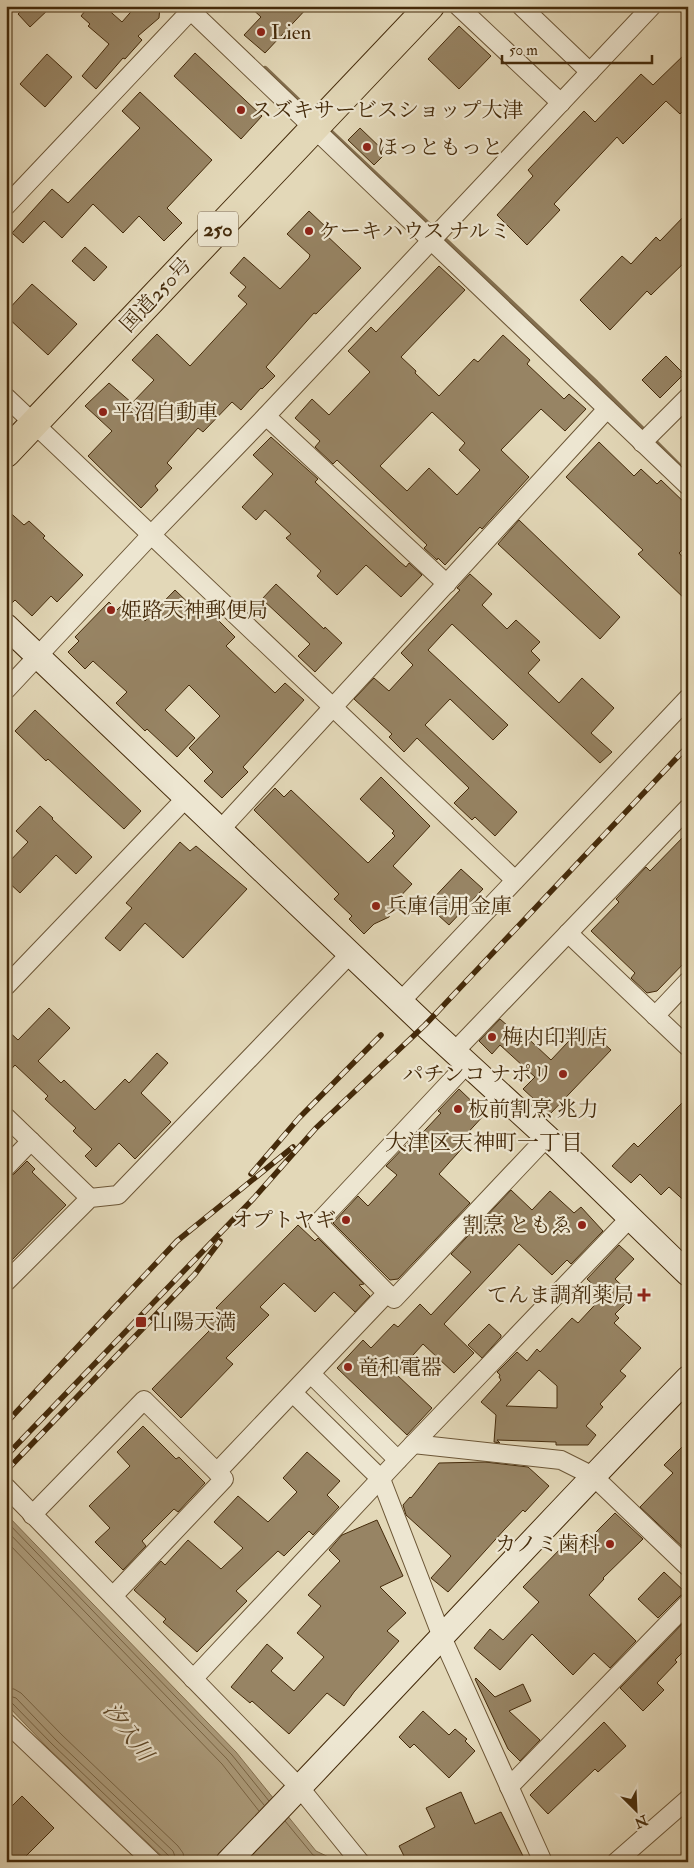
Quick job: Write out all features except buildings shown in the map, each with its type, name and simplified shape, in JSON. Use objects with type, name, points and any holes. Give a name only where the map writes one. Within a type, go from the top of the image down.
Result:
[{"type":"highway","name":"国道250号","points":[[6,453],[430,6]]},
{"type":"street","points":[[458,6],[561,103]]},
{"type":"street","points":[[521,6],[590,72]]},
{"type":"street","points":[[6,690],[652,6]]},
{"type":"street","points":[[6,206],[191,8],[313,129],[688,486]]},
{"type":"street","points":[[6,397],[515,880]]},
{"type":"street","points":[[642,443],[688,397]]},
{"type":"street","points":[[220,830],[607,410]]},
{"type":"street","points":[[266,416],[447,584]]},
{"type":"street","points":[[6,626],[688,1274]]},
{"type":"street","points":[[401,1000],[688,698]]},
{"type":"street","points":[[6,986],[186,798]]},
{"type":"street","points":[[547,1138],[394,1299],[318,1223],[568,933],[688,808]]},
{"type":"street","points":[[568,933],[688,1047]]},
{"type":"street","points":[[6,1282],[90,1198],[118,1195],[350,954]]},
{"type":"street","points":[[655,1016],[688,981]]},
{"type":"street","points":[[6,1116],[90,1198]]},
{"type":"street","points":[[6,1167],[31,1141]]},
{"type":"street","points":[[193,1679],[412,1444],[629,1219]]},
{"type":"street","points":[[217,1472],[387,1293]]},
{"type":"street","points":[[311,1374],[398,1460]]},
{"type":"street","points":[[228,1862],[688,1378]]},
{"type":"street","points":[[293,1393],[381,1479],[442,1637],[543,1862]]},
{"type":"street","points":[[32,1515],[144,1400],[217,1472],[224,1479],[114,1596]]},
{"type":"street","points":[[412,1444],[561,1460],[593,1476],[688,1567]]},
{"type":"street","points":[[6,1487],[300,1788],[360,1862]]},
{"type":"street","points":[[509,1787],[688,1604]]},
{"type":"street","points":[[6,1722],[153,1862]]},
{"type":"street","points":[[616,1862],[688,1799]]},
{"type":"water","name":"汐入川","points":[[6,1514],[236,1752],[316,1851],[339,1862],[168,1862],[48,1748],[6,1704]]},
{"type":"waterway","points":[[265,69],[315,117]]},
{"type":"waterway","points":[[324,126],[596,383],[678,465]]},
{"type":"railway","points":[[6,1456],[254,1198],[316,1128],[425,1025],[688,746]]},
{"type":"railway","points":[[251,1174],[299,1118],[381,1035]]},
{"type":"railway","points":[[6,1423],[177,1241],[293,1147]]},
{"type":"railway","points":[[6,1471],[195,1274],[220,1241]]},
{"type":"place","name":"Lien","points":[[261,32]]},
{"type":"place","name":"スズキサービスショップ大津","points":[[241,110]]},
{"type":"place","name":"ほっともっと","points":[[367,147]]},
{"type":"place","name":"ケーキハウス ナルミ","points":[[309,231]]},
{"type":"place","name":"平沼自動車","points":[[103,412]]},
{"type":"place","name":"姫路天神郵便局","points":[[111,610]]},
{"type":"place","name":"兵庫信用金庫","points":[[376,906]]},
{"type":"place","name":"梅内印判店","points":[[492,1037]]},
{"type":"place","name":"パチンコ ナポリ","points":[[563,1074]]},
{"type":"place","name":"板前割烹 兆力","points":[[458,1109]]},
{"type":"place","name":"オプトヤギ","points":[[346,1220]]},
{"type":"place","name":"割烹 ともゑ","points":[[582,1225]]},
{"type":"place","name":"てんま調剤薬局","points":[[644,1295]]},
{"type":"place","name":"山陽天満","points":[[141,1322]]},
{"type":"place","name":"竜和電器","points":[[348,1367]]},
{"type":"place","name":"カノミ歯科","points":[[610,1544]]},
{"type":"district","name":"大津区天神町一丁目","points":[[484,1143]]}]
